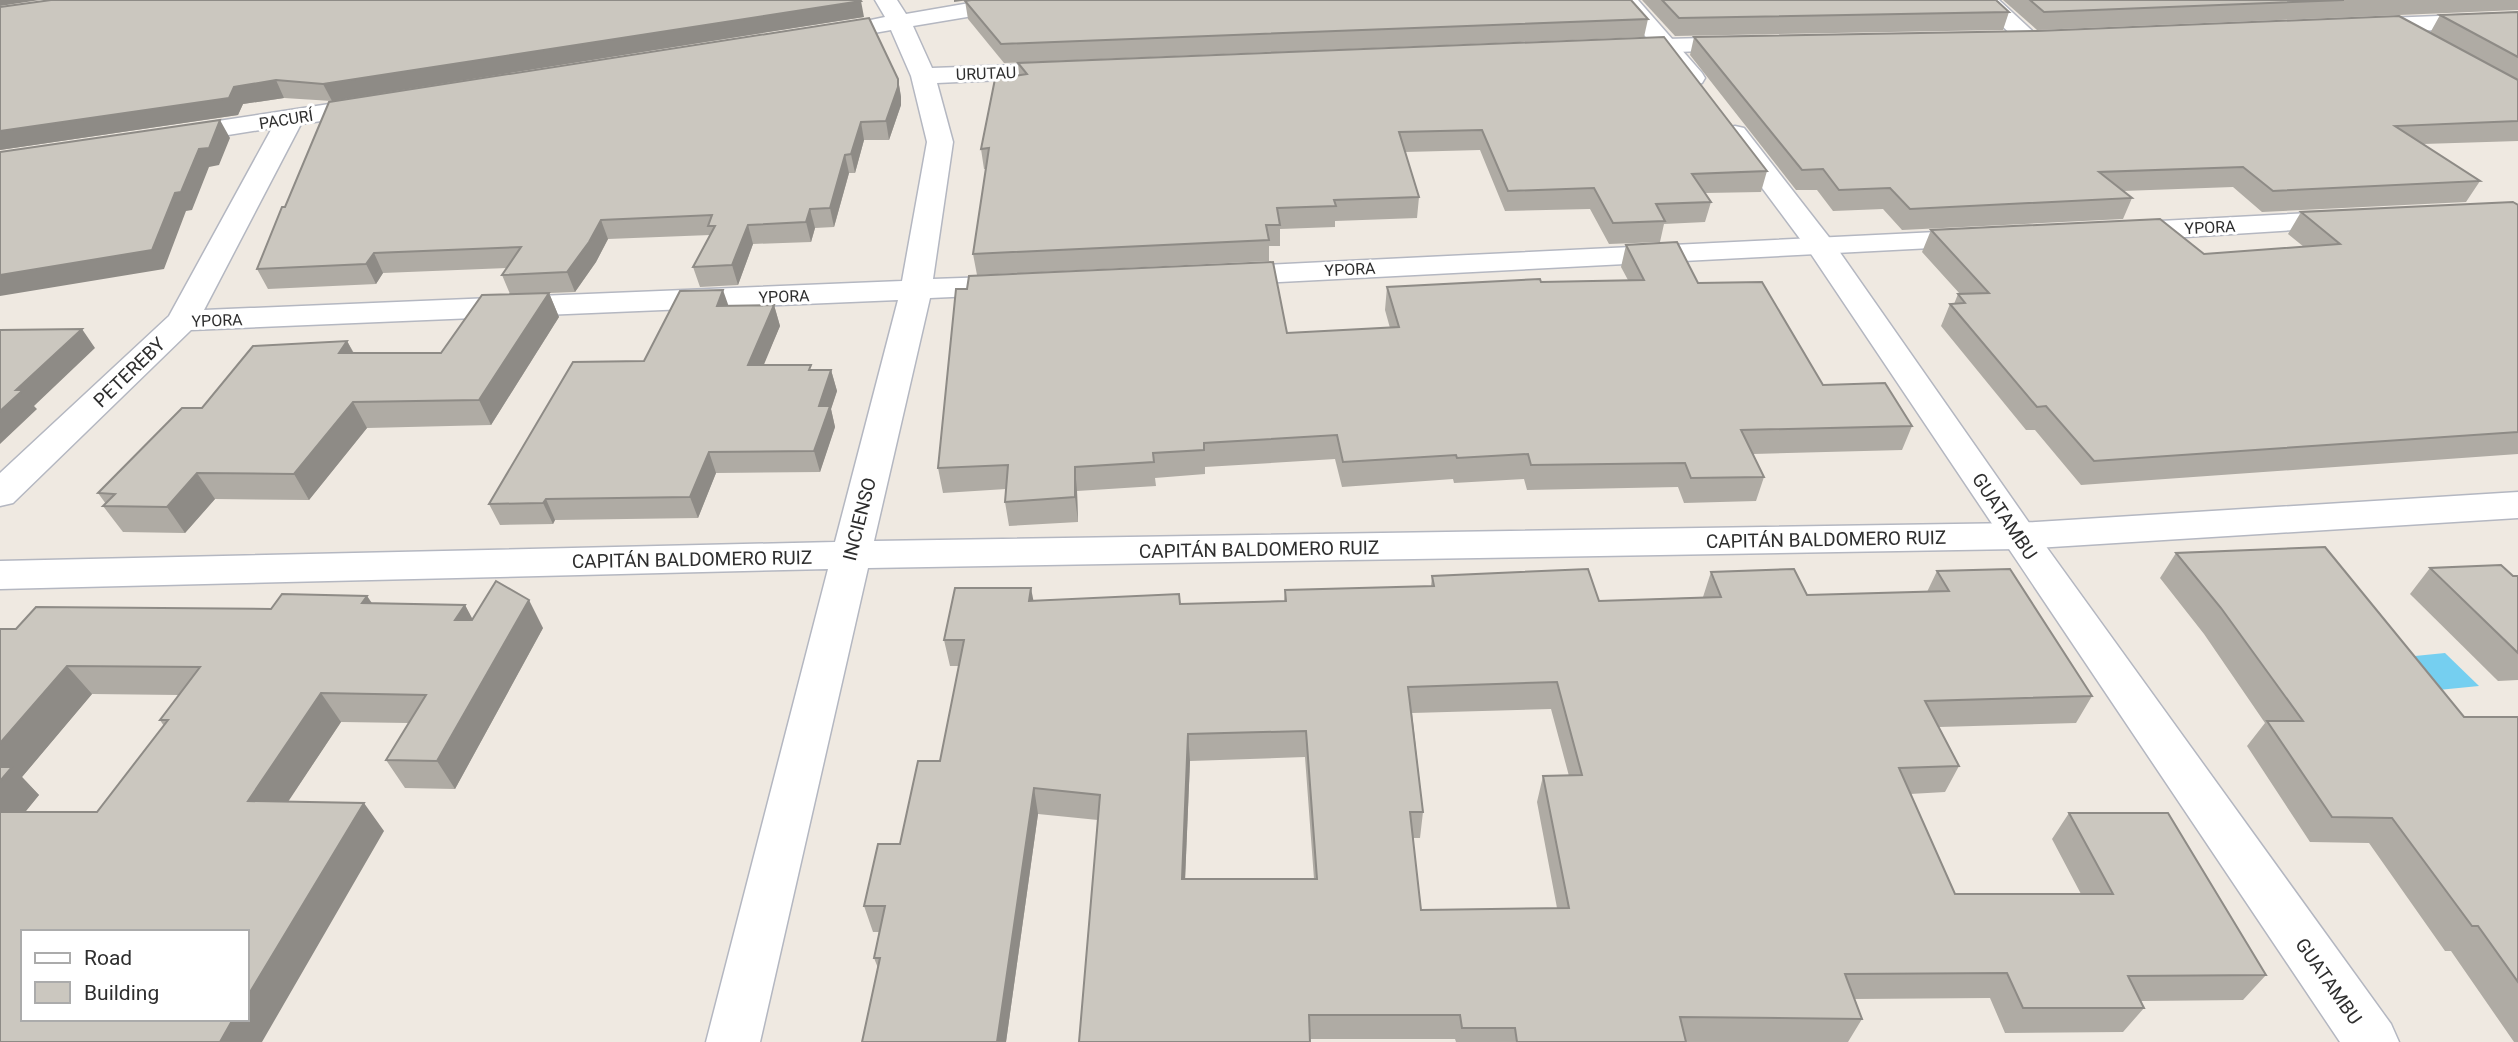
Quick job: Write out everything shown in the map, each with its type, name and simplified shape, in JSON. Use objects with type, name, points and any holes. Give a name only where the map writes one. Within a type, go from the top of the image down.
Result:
[{"type":"street","points":[[844,30],[893,11],[1027,0]]},
{"type":"street","name":"GUATAMBU","points":[[1626,0],[1668,46],[1821,247],[2018,536],[2372,1042]]},
{"type":"street","points":[[1986,0],[2029,40]]},
{"type":"street","points":[[2358,6],[2427,44]]},
{"type":"street","name":"INCIENSO","points":[[733,1042],[916,290],[940,142],[923,76],[893,11]]},
{"type":"street","points":[[2337,27],[2518,20]]},
{"type":"street","points":[[2002,40],[2057,39]]},
{"type":"street","points":[[1599,48],[1766,44]]},
{"type":"street","name":"URUTAU","points":[[923,76],[1088,69]]},
{"type":"street","name":"PACURÍ","points":[[146,140],[402,101]]},
{"type":"street","name":"PETEREBY","points":[[0,494],[182,321],[291,118]]},
{"type":"street","name":"YPORA","points":[[2100,233],[2379,219]]},
{"type":"street","name":"YPORA","points":[[1195,277],[2002,237]]},
{"type":"street","name":"YPORA","points":[[182,321],[1042,284]]},
{"type":"street","name":"CAPITÁN BALDOMERO RUIZ","points":[[0,575],[850,555],[2018,536],[2518,505]]},
{"type":"water","points":[[2445,653],[2479,686],[2428,691],[2395,658]]},
{"type":"building","points":[[51,0],[861,1],[323,84],[276,80],[234,87],[229,98],[0,131],[0,7]]},
{"type":"building","points":[[1631,0],[1648,19],[1001,44],[965,1]]},
{"type":"building","points":[[1662,0],[1996,0],[2009,12],[1679,18]]},
{"type":"building","points":[[2030,0],[2344,0],[2044,12]]},
{"type":"building","points":[[2518,12],[2518,57],[2440,15]]},
{"type":"building","points":[[2399,16],[2518,80],[2518,121],[2395,126],[2480,181],[2273,191],[2243,167],[2099,172],[2132,198],[1910,209],[1890,188],[1839,190],[1823,169],[1802,170],[1694,37],[2037,31]]},
{"type":"building","points":[[869,18],[898,79],[898,87],[886,121],[861,122],[851,154],[845,155],[830,208],[810,209],[806,222],[748,225],[732,265],[693,267],[715,226],[708,226],[712,215],[601,220],[567,272],[502,275],[521,247],[374,253],[366,264],[257,269],[329,102]]},
{"type":"building","points":[[1664,37],[1767,171],[1692,174],[1711,202],[1656,204],[1665,221],[1613,223],[1594,188],[1508,191],[1482,130],[1399,132],[1419,197],[1334,200],[1336,206],[1277,208],[1280,225],[1266,225],[1269,240],[973,254],[989,148],[981,149],[995,79],[1027,74],[1018,63]]},
{"type":"building","points":[[220,120],[209,148],[199,149],[181,192],[175,193],[152,250],[0,275],[0,152]]},
{"type":"building","points":[[2513,202],[2518,205],[2518,432],[2094,461],[2046,406],[2037,407],[1950,304],[1965,303],[1958,294],[1989,293],[1931,230],[2160,219],[2204,254],[2340,244],[2301,212]]},
{"type":"building","points":[[1677,242],[1698,283],[1762,282],[1823,385],[1885,383],[1912,426],[1741,430],[1764,477],[1691,478],[1685,463],[1531,465],[1528,454],[1457,458],[1456,455],[1343,462],[1337,435],[1204,443],[1204,450],[1153,453],[1154,462],[1075,467],[1075,497],[1005,502],[1008,465],[938,468],[956,289],[967,289],[969,276],[1273,262],[1287,333],[1399,327],[1387,287],[1540,279],[1541,282],[1644,280],[1626,245]]},
{"type":"building","points":[[723,290],[717,306],[774,305],[748,365],[811,365],[809,370],[831,370],[819,406],[830,406],[814,451],[709,452],[690,497],[546,499],[543,503],[489,504],[573,362],[644,361],[680,291]]},
{"type":"building","points":[[549,293],[479,400],[353,402],[294,474],[197,473],[167,507],[103,506],[115,494],[98,493],[182,408],[202,408],[253,346],[347,341],[339,353],[441,353],[482,295]]},
{"type":"building","points":[[82,329],[16,390],[23,390],[0,411],[0,330]]},
{"type":"building","points":[[2325,547],[2464,717],[2518,717],[2518,982],[2478,926],[2472,926],[2392,818],[2332,817],[2267,721],[2303,721],[2221,608],[2176,553]]},
{"type":"building","points":[[2501,565],[2513,576],[2518,576],[2518,653],[2430,568]]},
{"type":"building","points":[[1588,569],[1599,601],[1721,597],[1711,572],[1794,569],[1807,595],[1949,591],[1937,571],[2010,569],[2092,696],[1925,701],[1959,766],[1899,768],[1955,894],[2113,894],[2069,813],[2168,813],[2266,975],[2128,976],[2144,1008],[2023,1008],[2007,973],[1845,974],[1862,1019],[1680,1017],[1686,1042],[1517,1042],[1515,1028],[1462,1028],[1460,1015],[1309,1015],[1310,1042],[1079,1042],[1100,795],[1034,788],[997,1042],[862,1042],[880,958],[874,958],[885,906],[864,906],[878,844],[900,844],[918,761],[940,761],[964,640],[944,640],[955,588],[1031,588],[1029,601],[1179,594],[1180,604],[1286,601],[1285,590],[1434,586],[1432,576]],"holes":[[[1557,682],[1582,775],[1543,776],[1569,908],[1421,910],[1410,812],[1423,812],[1408,687]],[[1306,731],[1317,879],[1182,879],[1188,734]]]},
{"type":"building","points":[[496,581],[529,600],[437,761],[386,760],[426,695],[321,693],[248,801],[364,803],[248,995],[248,930],[21,930],[21,1021],[232,1021],[220,1042],[0,1042],[0,812],[97,812],[168,720],[160,720],[200,667],[67,666],[0,743],[0,629],[16,629],[36,607],[271,609],[282,594],[367,596],[362,603],[465,605],[455,620],[472,620]]},
{"type":"building","points":[[0,767],[12,767],[0,781]]}]
